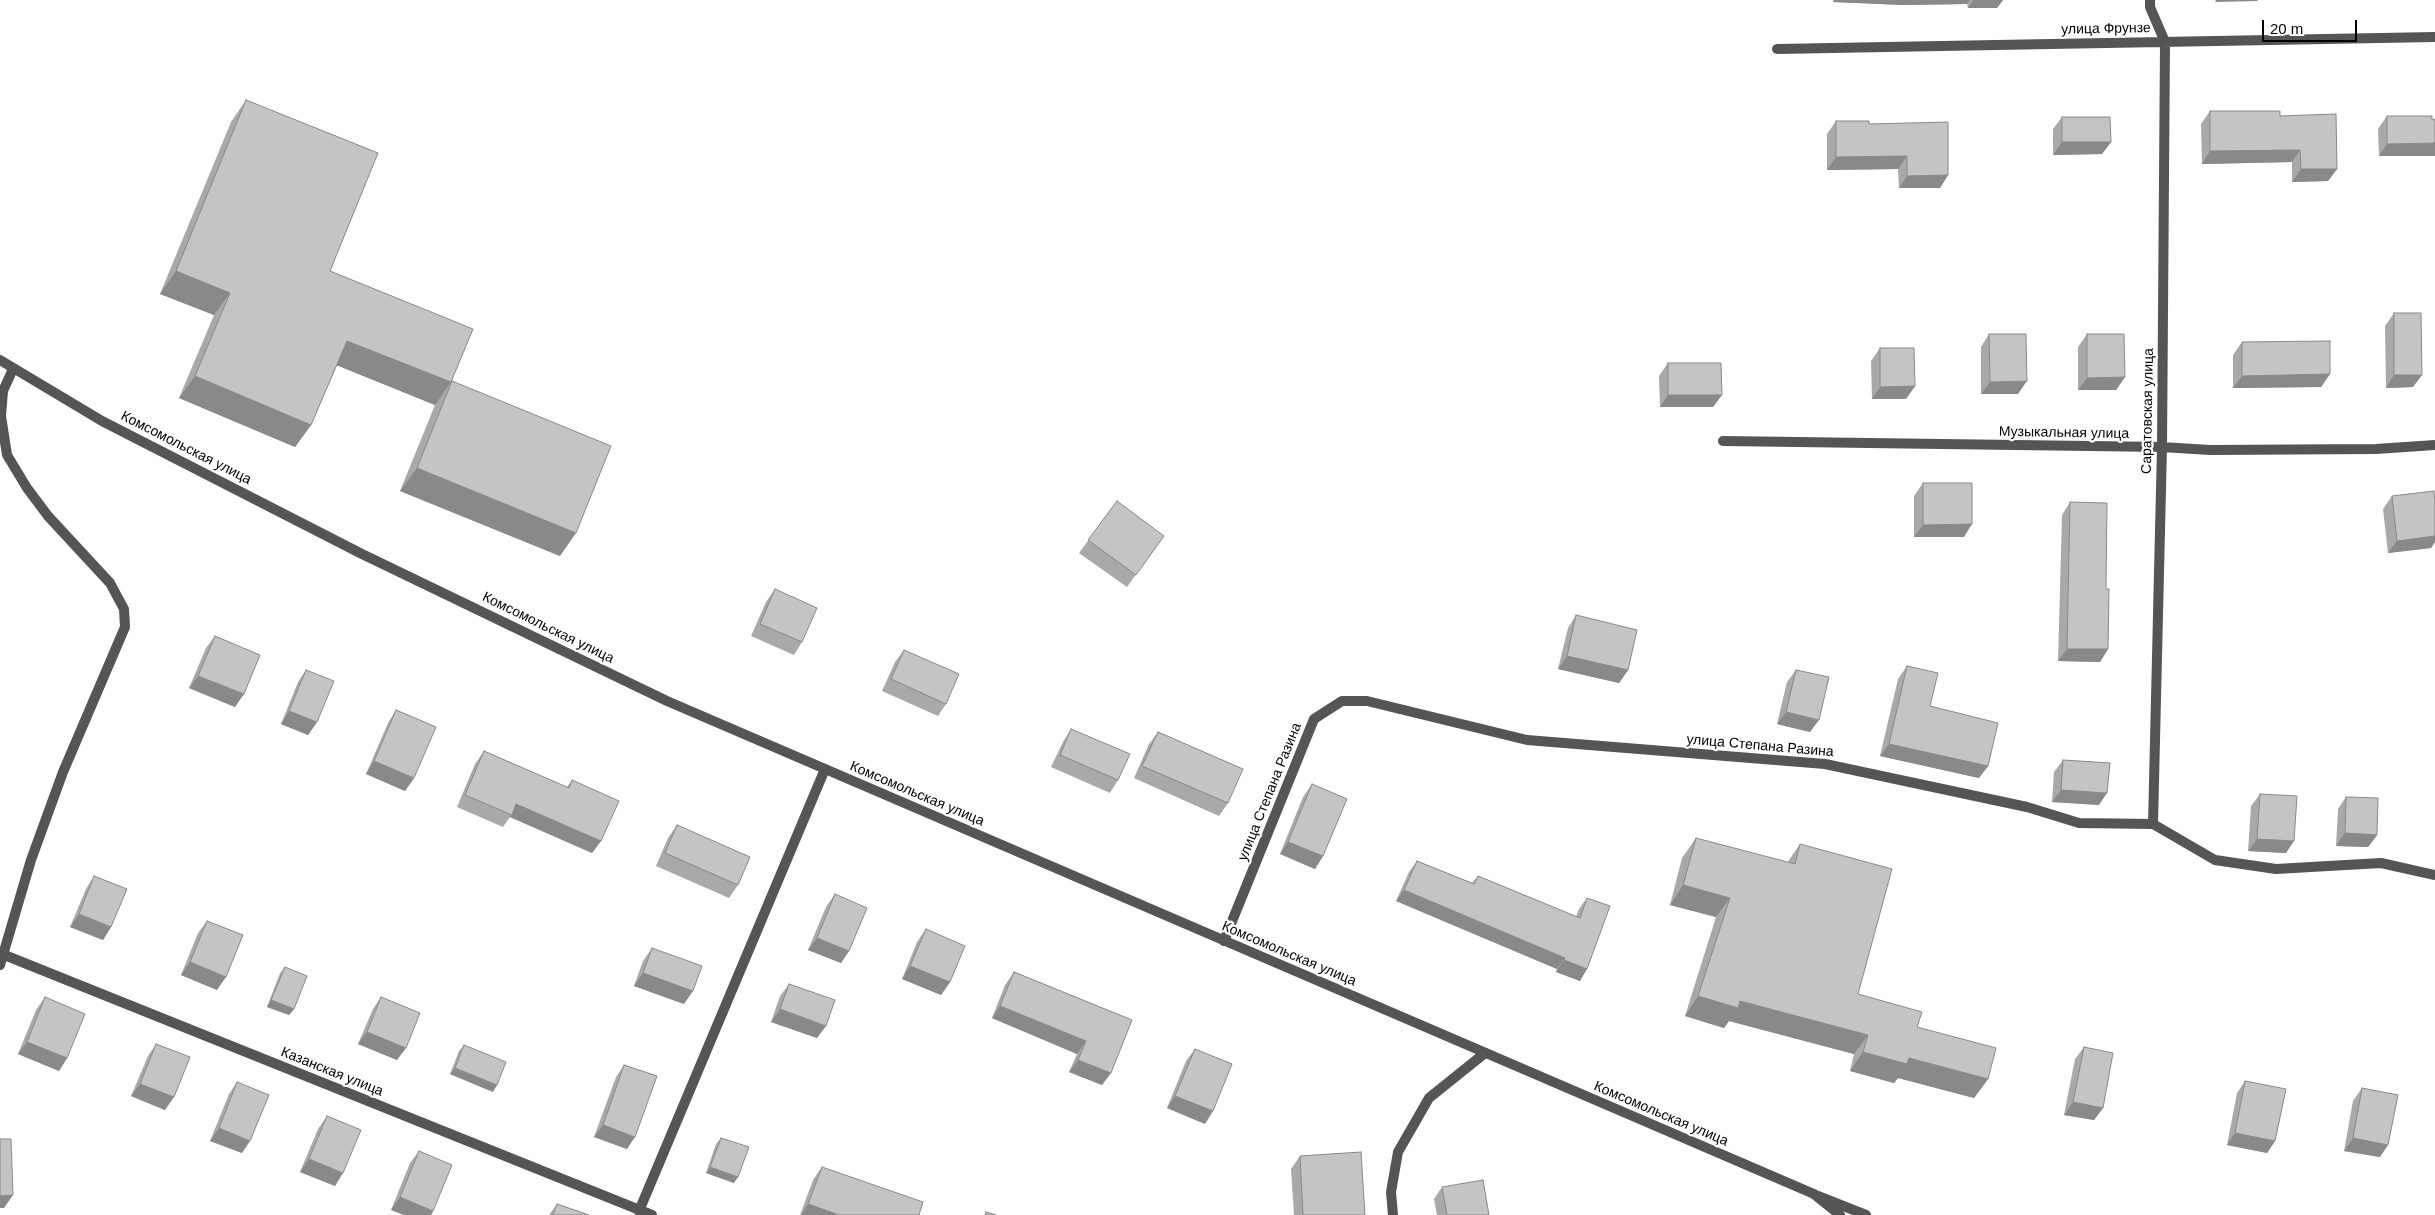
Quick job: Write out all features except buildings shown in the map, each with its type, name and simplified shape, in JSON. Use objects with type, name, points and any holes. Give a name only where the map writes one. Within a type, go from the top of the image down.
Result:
[{"type":"street","name":"Саратовская улица","points":[[2150,0],[2150,7],[2164,42],[2162,447],[2153,824]]},
{"type":"street","name":"улица Фрунзе","points":[[1777,49],[2435,37]]},
{"type":"street","name":"Комсомольская улица","points":[[0,360],[102,421],[362,554],[667,701],[1814,1194],[1840,1215]]},
{"type":"street","points":[[0,965],[30,860],[63,772],[125,627],[124,610],[110,583],[48,516],[27,488],[7,455],[1,416],[3,391],[13,369]]},
{"type":"street","name":"Музыкальная улица","points":[[1723,441],[2162,447],[2249,450],[2376,449],[2435,445]]},
{"type":"street","name":"улица Степана Разина","points":[[1224,941],[1314,719],[1342,701],[1367,701],[1526,740],[1825,764],[2027,808],[2079,823],[2153,824],[2215,860],[2276,869],[2381,863],[2435,875]]},
{"type":"street","points":[[639,1211],[826,769]]},
{"type":"street","name":"Казанская улица","points":[[2,954],[652,1215]]},
{"type":"street","points":[[1393,1215],[1391,1192],[1398,1152],[1429,1098],[1486,1053]]},
{"type":"street","points":[[1814,1194],[1866,1215]]}]
